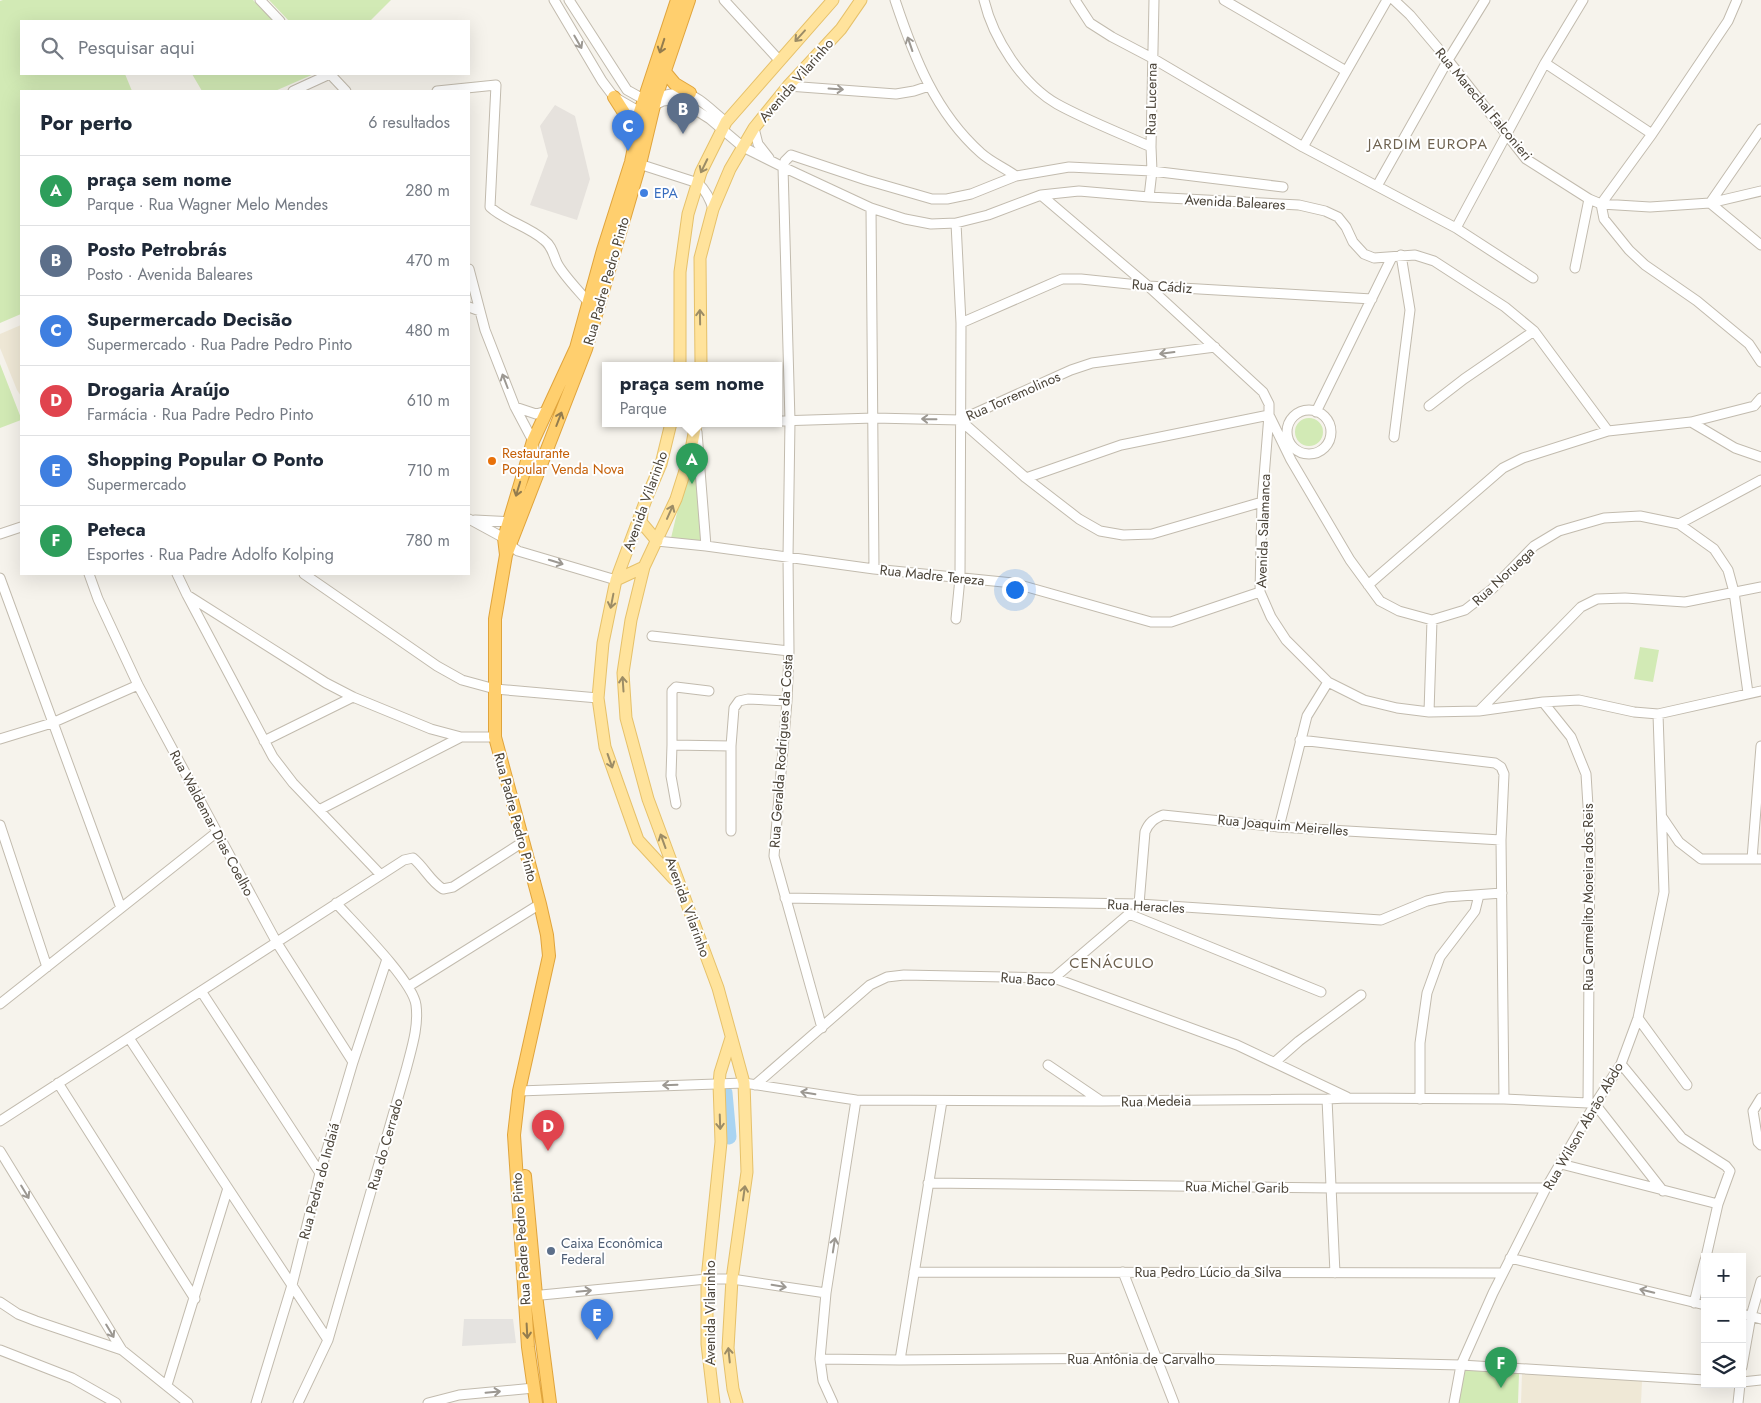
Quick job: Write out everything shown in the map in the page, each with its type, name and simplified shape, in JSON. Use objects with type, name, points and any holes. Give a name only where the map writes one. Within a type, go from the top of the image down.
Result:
[{"type":"highway","name":"Rua Padre Pedro Pinto","points":[[513,522],[534,486],[586,349],[677,0]]},
{"type":"highway","name":"Rua Padre Pedro Pinto","points":[[536,1403],[528,1347],[531,1296],[522,1136],[522,1091],[523,1076],[549,956],[547,935],[540,904],[495,737],[495,619],[507,547],[533,441],[576,348],[603,250],[636,163],[638,133],[649,103],[665,72],[689,0]]},
{"type":"highway","points":[[665,72],[675,84],[690,93]]},
{"type":"highway","points":[[614,97],[638,133]]},
{"type":"highway","name":"Rua Padre Pedro Pinto","points":[[531,1296],[550,1403]]},
{"type":"main road","name":"Avenida Vilarinho","points":[[680,362],[680,272],[688,214],[701,172],[724,126],[779,60],[833,0]]},
{"type":"main road","name":"Avenida Vilarinho","points":[[701,362],[700,258],[712,209],[730,170],[754,128],[788,86],[841,29],[861,0]]},
{"type":"main road","name":"Avenida Vilarinho","points":[[670,427],[661,464],[616,580],[603,643],[598,698],[606,748],[638,840],[680,886]]},
{"type":"main road","name":"Avenida Vilarinho","points":[[695,427],[690,455],[676,499],[644,567],[631,620],[623,673],[626,718],[648,799],[718,988],[732,1037],[749,1084],[747,1172],[732,1279],[728,1348],[733,1389],[737,1403]]},
{"type":"main road","points":[[647,497],[641,521],[657,541]]},
{"type":"main road","points":[[616,580],[644,567]]},
{"type":"main road","points":[[719,1078],[732,1037]]},
{"type":"main road","name":"Avenida Vilarinho","points":[[714,1403],[707,1344],[707,1279],[721,1142],[719,1078]]},
{"type":"street","points":[[260,0],[279,20]]},
{"type":"street","points":[[554,0],[602,82],[614,97],[649,103],[670,93],[690,93]]},
{"type":"street","points":[[569,0],[627,90],[649,103]]},
{"type":"street","points":[[724,0],[779,60]]},
{"type":"street","points":[[895,0],[912,51],[929,86],[949,120],[982,154],[1016,176]]},
{"type":"street","points":[[984,0],[998,38],[1014,63],[1033,85],[1056,103],[1151,147]]},
{"type":"street","points":[[1075,0],[1090,23],[1112,37],[1152,58],[1303,147],[1456,228],[1533,278]]},
{"type":"street","name":"Rua Lucerna","points":[[1149,198],[1152,171],[1154,0]]},
{"type":"street","points":[[1224,0],[1346,71]]},
{"type":"street","points":[[1303,147],[1387,0]]},
{"type":"street","name":"Rua Marechal Falconieri","points":[[1394,0],[1410,15],[1448,60],[1526,159],[1588,199],[1602,204],[1650,207],[1710,203],[1761,191]]},
{"type":"street","points":[[1376,186],[1484,0]]},
{"type":"street","points":[[1456,228],[1545,63],[1583,0]]},
{"type":"street","points":[[1737,0],[1728,22],[1602,204],[1604,219],[1629,250],[1645,265],[1697,301],[1734,332],[1748,344],[1761,362]]},
{"type":"street","points":[[1545,63],[1652,134]]},
{"type":"street","points":[[295,90],[328,75]]},
{"type":"street","points":[[331,75],[345,90]]},
{"type":"street","points":[[445,90],[496,84],[490,207],[549,244],[555,254],[557,263],[589,303]]},
{"type":"street","points":[[788,86],[896,94],[929,86]]},
{"type":"street","name":"Avenida Baleares","points":[[690,93],[743,147],[871,208],[905,219],[931,224],[956,223],[988,215],[1041,195],[1079,191],[1149,198],[1299,205],[1325,211],[1338,217],[1346,227],[1353,242],[1364,254],[1374,258],[1415,255],[1434,261],[1505,307],[1534,331],[1608,431]]},
{"type":"street","name":"Avenida Baleares","points":[[649,103],[673,100],[683,102],[724,126]]},
{"type":"street","name":"Avenida Baleares","points":[[754,128],[758,144],[770,160]]},
{"type":"street","points":[[1761,130],[1710,203],[1761,245]]},
{"type":"street","name":"Avenida Baleares","points":[[783,167],[785,161],[791,155],[866,180],[932,199],[947,199],[970,194],[1016,176],[1069,167],[1152,171],[1284,187]]},
{"type":"street","points":[[636,163],[698,183],[705,190],[712,209]]},
{"type":"street","name":"Rua Geralda Rodrigues da Costa","points":[[783,167],[790,421],[789,651],[787,701],[774,856],[822,1028]]},
{"type":"street","name":"Avenida Salamanca","points":[[1041,195],[1148,286],[1263,392],[1269,404],[1269,415],[1262,502],[1260,592],[1286,640],[1328,682],[1364,700],[1397,708],[1429,712],[1479,711],[1544,702],[1579,700],[1634,712],[1658,714],[1761,691]]},
{"type":"street","points":[[1575,268],[1588,199]]},
{"type":"street","points":[[871,208],[874,569]]},
{"type":"street","points":[[956,223],[961,324],[960,578],[956,619]]},
{"type":"street","points":[[1394,437],[1410,310],[1401,255]]},
{"type":"street","points":[[1316,412],[1392,257]]},
{"type":"street","points":[[470,273],[485,330],[515,407],[533,441],[535,456],[534,486]]},
{"type":"street","name":"Rua Cádiz","points":[[961,324],[1062,279],[1372,299]]},
{"type":"street","points":[[470,307],[480,310]]},
{"type":"street","points":[[1429,406],[1464,379],[1534,331]]},
{"type":"street","name":"Rua Torremolinos","points":[[782,421],[874,418],[960,420],[1071,370],[1092,363],[1215,347]]},
{"type":"street","points":[[1368,585],[1503,468],[1523,458],[1608,431],[1691,422],[1754,406],[1761,398]]},
{"type":"street","points":[[515,407],[536,414],[547,411]]},
{"type":"street","points":[[1309,410],[1316,412],[1323,415],[1330,428],[1328,442],[1317,452],[1303,453],[1296,450],[1288,439],[1288,425],[1296,414],[1309,410]]},
{"type":"street","points":[[1026,478],[1121,445],[1269,415],[1288,425]]},
{"type":"street","points":[[1269,415],[1291,460],[1368,585],[1380,601],[1399,611],[1432,620],[1429,712]]},
{"type":"street","points":[[960,420],[1026,478],[1079,519],[1100,531],[1123,535],[1152,534],[1262,502]]},
{"type":"street","points":[[1691,422],[1735,448],[1761,458]]},
{"type":"street","points":[[696,427],[706,546]]},
{"type":"street","points":[[1291,460],[1296,450]]},
{"type":"street","points":[[1679,524],[1761,480]]},
{"type":"street","name":"Rua Noruega","points":[[1432,620],[1465,610],[1492,589],[1534,546],[1559,531],[1604,518],[1640,516],[1679,524],[1714,549],[1728,570],[1734,592],[1748,693]]},
{"type":"street","points":[[470,519],[513,522]]},
{"type":"street","points":[[470,520],[507,547],[616,580]]},
{"type":"street","points":[[0,534],[20,527]]},
{"type":"street","name":"Rua Madre Tereza","points":[[657,541],[874,569],[1013,583],[1151,622],[1171,622],[1260,592]]},
{"type":"street","name":"Rua Waldemar Dias Coelho","points":[[89,575],[138,685],[217,832],[277,943],[352,1062]]},
{"type":"street","points":[[177,575],[273,757],[293,783],[380,874]]},
{"type":"street","points":[[305,575],[437,666],[462,680],[495,689],[598,698]]},
{"type":"street","points":[[0,578],[121,908]]},
{"type":"street","points":[[1479,711],[1581,607],[1597,599],[1625,598],[1685,602],[1761,587]]},
{"type":"street","points":[[187,595],[326,683],[353,697],[432,729],[461,737],[495,737]]},
{"type":"street","points":[[652,636],[789,651]]},
{"type":"street","points":[[1279,827],[1307,716],[1328,682]]},
{"type":"street","points":[[0,739],[52,723],[138,685]]},
{"type":"street","points":[[676,804],[671,776],[672,691],[676,687],[709,691]]},
{"type":"street","points":[[264,741],[353,697]]},
{"type":"street","points":[[731,831],[731,746],[734,708],[739,701],[748,699],[787,701]]},
{"type":"street","name":"Rua Carmelito Moreira dos Reis","points":[[1544,702],[1570,737],[1586,774],[1590,838],[1591,1104]]},
{"type":"street","name":"Rua Wilson Abrão Abdo","points":[[1454,1403],[1461,1365],[1502,1273],[1591,1104],[1621,1064],[1638,1018],[1664,892],[1658,714]]},
{"type":"street","points":[[319,810],[461,737]]},
{"type":"street","points":[[1300,740],[1495,763],[1501,767],[1504,774],[1501,840],[1504,1099]]},
{"type":"street","points":[[672,745],[731,746]]},
{"type":"street","points":[[1662,817],[1679,842],[1700,859],[1757,859],[1761,746]]},
{"type":"street","name":"Rua Joaquim Meirelles","points":[[1139,904],[1144,832],[1148,824],[1155,818],[1163,815],[1279,827],[1501,840]]},
{"type":"street","points":[[0,825],[47,967]]},
{"type":"street","points":[[0,1004],[217,832]]},
{"type":"street","points":[[0,1122],[404,860],[413,858],[420,864],[434,884],[443,888],[453,886],[523,842]]},
{"type":"street","name":"Rua Heracles","points":[[785,898],[1139,904],[1381,920],[1427,900],[1502,893]]},
{"type":"street","points":[[1420,1099],[1420,1043],[1427,993],[1440,957],[1475,911],[1479,895]]},
{"type":"street","name":"Rua do Cerrado","points":[[298,1403],[328,1340],[406,1070],[415,1030],[416,1006],[409,986],[336,903]]},
{"type":"street","points":[[409,986],[540,904]]},
{"type":"street","points":[[1127,904],[1129,914]]},
{"type":"street","points":[[1054,978],[1129,914]]},
{"type":"street","points":[[1129,914],[1321,992]]},
{"type":"street","name":"Rua Pedra do Indaiá","points":[[256,1403],[292,1285],[320,1173],[352,1062],[387,959]]},
{"type":"street","name":"Rua Baco","points":[[749,1084],[822,1028],[870,985],[887,977],[904,974],[1054,978],[1237,1045],[1347,1098]]},
{"type":"street","points":[[201,991],[320,1173]]},
{"type":"street","points":[[1275,1062],[1299,1041],[1361,995]]},
{"type":"street","points":[[1638,1018],[1687,1085]]},
{"type":"street","points":[[129,1038],[328,1340]]},
{"type":"street","points":[[1621,1064],[1682,1138],[1726,1166],[1730,1171],[1718,1204],[1706,1253]]},
{"type":"street","points":[[1048,1065],[1101,1102]]},
{"type":"street","name":"Rua Medeia","points":[[522,1091],[719,1078],[856,1100],[1101,1102],[1327,1100],[1347,1098],[1504,1099],[1591,1104]]},
{"type":"street","points":[[58,1083],[195,1299]]},
{"type":"street","points":[[1761,1098],[1753,1111],[1758,1142],[1761,1145]]},
{"type":"street","points":[[833,1403],[823,1381],[820,1359],[826,1294],[856,1100]]},
{"type":"street","points":[[1327,1100],[1335,1272]]},
{"type":"street","points":[[900,1360],[942,1101]]},
{"type":"street","points":[[1591,1104],[1663,1191]]},
{"type":"street","points":[[0,1151],[122,1350]]},
{"type":"street","points":[[1561,1164],[1718,1204]]},
{"type":"street","name":"Rua Michel Garib","points":[[928,1183],[1331,1188],[1546,1188]]},
{"type":"street","points":[[167,1385],[228,1188]]},
{"type":"street","points":[[1510,1258],[1701,1304]]},
{"type":"street","name":"Rua Pedro Lúcio da Silva","points":[[914,1272],[1502,1273]]},
{"type":"street","points":[[1123,1272],[1174,1403]]},
{"type":"street","points":[[1694,1303],[1701,1275]]},
{"type":"street","points":[[531,1296],[707,1279],[732,1279],[826,1294]]},
{"type":"street","points":[[1761,1281],[1746,1315],[1761,1319]]},
{"type":"street","points":[[0,1302],[18,1314],[36,1322],[122,1350],[188,1403]]},
{"type":"street","points":[[0,1350],[72,1378],[116,1403]]},
{"type":"street","name":"Rua Antônia de Carvalho","points":[[820,1359],[1156,1358],[1461,1365],[1701,1380]]},
{"type":"street","points":[[1746,1382],[1761,1380]]},
{"type":"street","points":[[428,1403],[459,1395],[534,1388]]},
{"type":"street","points":[[1738,1403],[1740,1388]]},
{"type":"shaded area","points":[[555,105],[575,116],[590,179],[577,220],[530,205],[548,156],[540,126]]},
{"type":"shaded area","points":[[20,325],[20,394],[0,348],[0,334]]},
{"type":"shaded area","points":[[464,1319],[513,1319],[516,1343],[462,1346]]},
{"type":"shaded area","points":[[1522,1374],[1642,1381],[1641,1403],[1521,1403]]},
{"type":"green space","points":[[253,0],[273,20],[20,20],[20,75],[125,75],[132,90],[20,90],[20,314],[0,323],[0,1]]},
{"type":"green space","points":[[269,0],[391,0],[371,20],[288,20]]},
{"type":"green space","points":[[193,75],[312,75],[277,90],[201,90]]},
{"type":"green space","points":[[0,364],[20,415],[20,420],[0,428]]},
{"type":"green space","points":[[1309,418],[1319,422],[1323,432],[1319,442],[1309,446],[1299,442],[1295,432],[1299,422]]},
{"type":"green space","points":[[696,433],[704,543],[671,538]]},
{"type":"green space","points":[[1640,647],[1659,650],[1653,682],[1634,679]]},
{"type":"green space","points":[[1460,1370],[1519,1373],[1518,1403],[1459,1403]]},
{"type":"waterway","points":[[725,1093],[729,1137]]},
{"type":"place","name":"Posto Petrobrás","points":[[683,134]]},
{"type":"place","name":"Supermercado Decisão","points":[[628,151]]},
{"type":"place","name":"EPA","points":[[644,193]]},
{"type":"place","name":"Restaurante Popular Venda Nova","points":[[492,461]]},
{"type":"place","name":"praça sem nome","points":[[692,484]]},
{"type":"place","name":"Drogaria Araújo","points":[[548,1151]]},
{"type":"place","name":"Caixa Econômica Federal","points":[[551,1251]]},
{"type":"place","name":"Shopping Popular O Ponto","points":[[597,1340]]},
{"type":"place","name":"Peteca","points":[[1501,1388]]},
{"type":"district","name":"JARDIM EUROPA","points":[[1428,144]]},
{"type":"district","name":"CENÁCULO","points":[[1112,963]]}]
